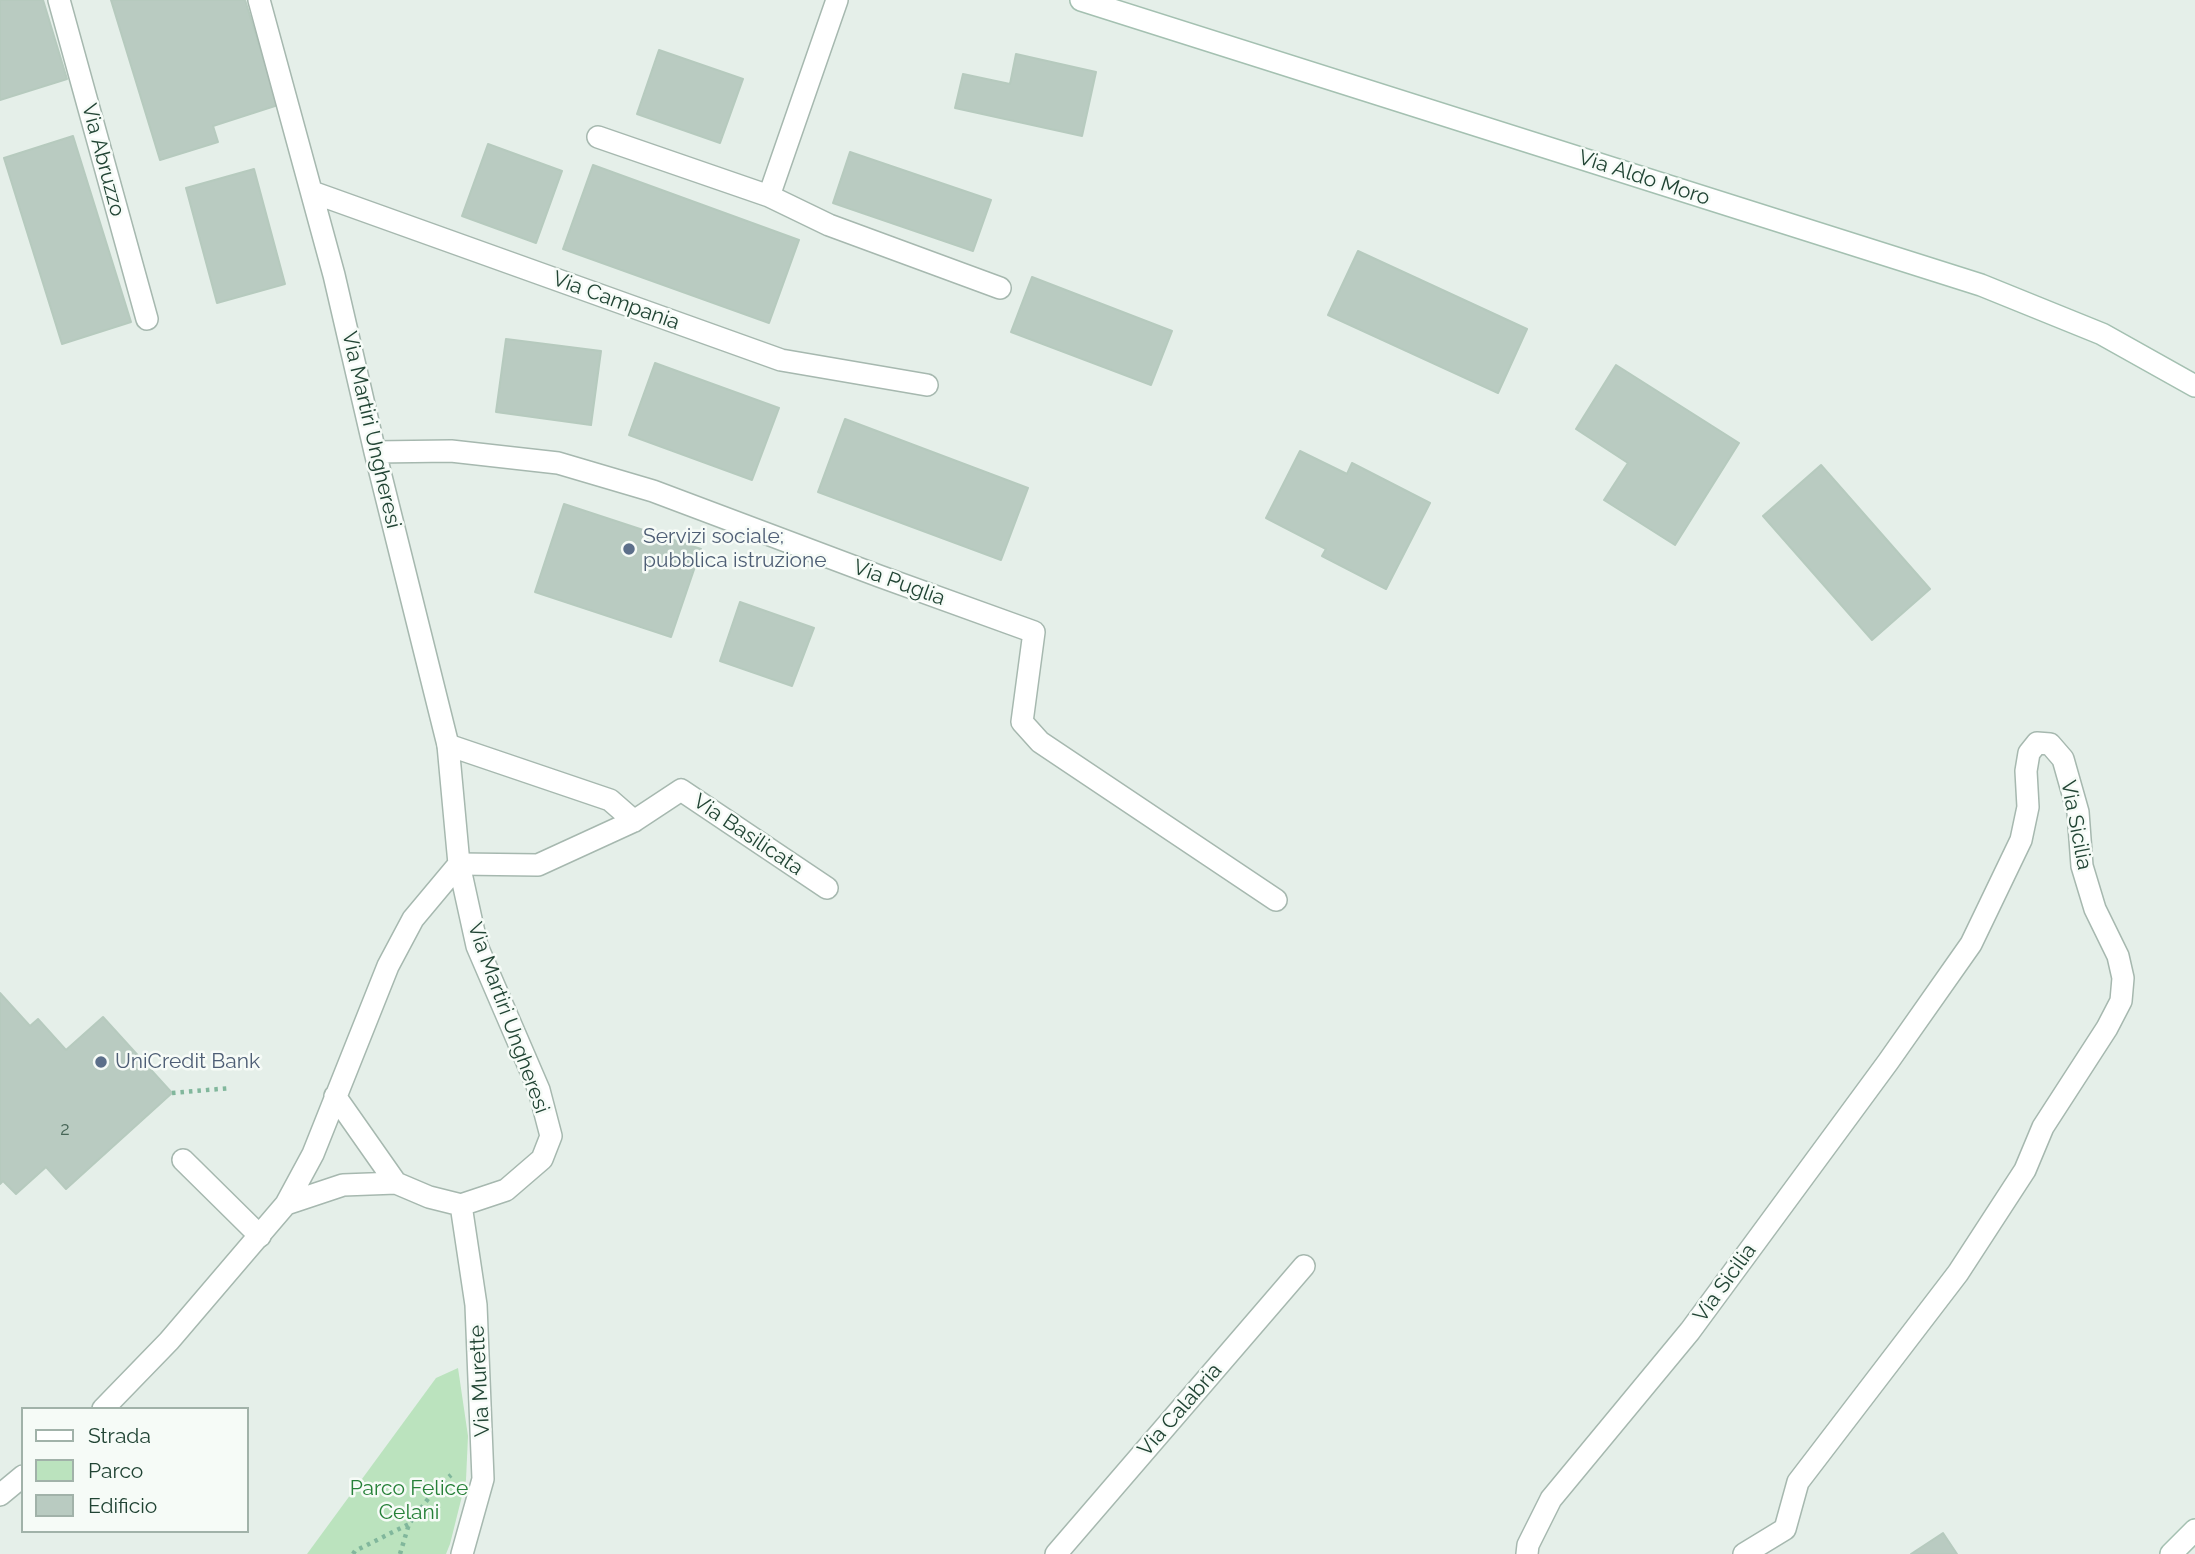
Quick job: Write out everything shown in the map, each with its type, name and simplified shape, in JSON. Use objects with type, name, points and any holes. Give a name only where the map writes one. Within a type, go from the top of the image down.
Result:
[{"type":"street","name":"Via Abruzzo","points":[[59,0],[147,319]]},
{"type":"street","name":"Via Martiri Ungheresi","points":[[259,0],[334,275],[448,745],[459,864],[477,946],[539,1090],[551,1136],[542,1159],[506,1190],[461,1205]]},
{"type":"street","points":[[769,197],[837,0]]},
{"type":"street","name":"Via Aldo Moro","points":[[1081,0],[1981,285],[2102,334],[2195,386]]},
{"type":"street","points":[[598,137],[769,197],[829,225],[1000,288]]},
{"type":"street","name":"Via Campania","points":[[312,192],[781,360],[927,385]]},
{"type":"street","name":"Via Puglia","points":[[375,452],[451,451],[558,463],[653,491],[1034,632],[1022,722],[1040,742],[1276,900]]},
{"type":"street","name":"Via Sicilia","points":[[1527,1554],[1528,1545],[1551,1499],[1690,1331],[1888,1062],[1971,944],[2021,840],[2028,807],[2026,771],[2029,753],[2037,743],[2050,744],[2063,759],[2078,812],[2082,866],[2095,909],[2118,956],[2123,978],[2121,1001],[2107,1028],[2043,1127],[2025,1170],[1958,1273],[1798,1482],[1785,1529],[1744,1554]]},
{"type":"street","points":[[448,745],[610,800],[634,821]]},
{"type":"street","name":"Via Basilicata","points":[[459,864],[538,865],[634,821],[681,790],[827,888]]},
{"type":"street","points":[[105,1407],[169,1340],[286,1204],[313,1154],[388,965],[413,919],[459,864]]},
{"type":"street","points":[[335,1096],[396,1183]]},
{"type":"street","points":[[183,1160],[260,1236]]},
{"type":"street","points":[[286,1204],[343,1185],[396,1183],[429,1197],[461,1205]]},
{"type":"street","name":"Via Murette","points":[[461,1205],[476,1305],[483,1446],[483,1479],[462,1554]]},
{"type":"street","name":"Via Calabria","points":[[1056,1554],[1304,1266]]},
{"type":"street","points":[[0,1495],[21,1478]]},
{"type":"street","points":[[2171,1554],[2195,1530]]},
{"type":"path","points":[[172,1093],[231,1088]]},
{"type":"path","points":[[400,1554],[408,1524],[437,1488],[483,1446]]},
{"type":"path","points":[[353,1554],[408,1524]]},
{"type":"green space","name":"Parco Felice Celani","points":[[458,1368],[468,1436],[466,1480],[446,1554],[307,1554],[436,1378]]},
{"type":"building","points":[[0,0],[43,0],[67,79],[0,100]]},
{"type":"building","points":[[111,0],[245,0],[278,105],[213,126],[218,142],[160,160]]},
{"type":"building","points":[[659,50],[743,79],[720,143],[637,114]]},
{"type":"building","points":[[1016,54],[1096,72],[1082,136],[955,108],[963,74],[1010,84]]},
{"type":"building","points":[[73,136],[131,322],[62,344],[4,158]]},
{"type":"building","points":[[488,144],[562,171],[536,243],[462,216]]},
{"type":"building","points":[[850,152],[991,200],[973,251],[833,203]]},
{"type":"building","points":[[593,165],[799,240],[769,323],[563,249]]},
{"type":"building","points":[[254,169],[285,284],[217,303],[186,188]]},
{"type":"building","points":[[1358,251],[1527,329],[1498,393],[1328,315]]},
{"type":"building","points":[[1032,277],[1172,331],[1151,385],[1011,332]]},
{"type":"building","points":[[506,339],[601,351],[591,425],[496,412]]},
{"type":"building","points":[[655,363],[779,408],[752,480],[629,435]]},
{"type":"building","points":[[1616,365],[1739,443],[1675,545],[1604,500],[1628,463],[1576,429]]},
{"type":"building","points":[[845,419],[1028,488],[1001,560],[818,492]]},
{"type":"building","points":[[1300,451],[1347,474],[1352,463],[1430,503],[1386,589],[1322,556],[1326,549],[1266,518]]},
{"type":"building","points":[[1821,465],[1930,589],[1872,640],[1763,516]]},
{"type":"building","points":[[564,504],[701,549],[671,637],[535,592]]},
{"type":"building","points":[[740,602],[814,628],[792,686],[720,661]]},
{"type":"building","points":[[0,993],[30,1026],[38,1019],[66,1050],[103,1017],[172,1093],[66,1189],[46,1167],[16,1194],[3,1181],[0,1184]]},
{"type":"building","points":[[1943,1533],[1957,1554],[1911,1554]]},
{"type":"place","name":"Servizi sociale; pubblica istruzione","points":[[629,549]]},
{"type":"place","name":"UniCredit Bank","points":[[101,1062]]}]
